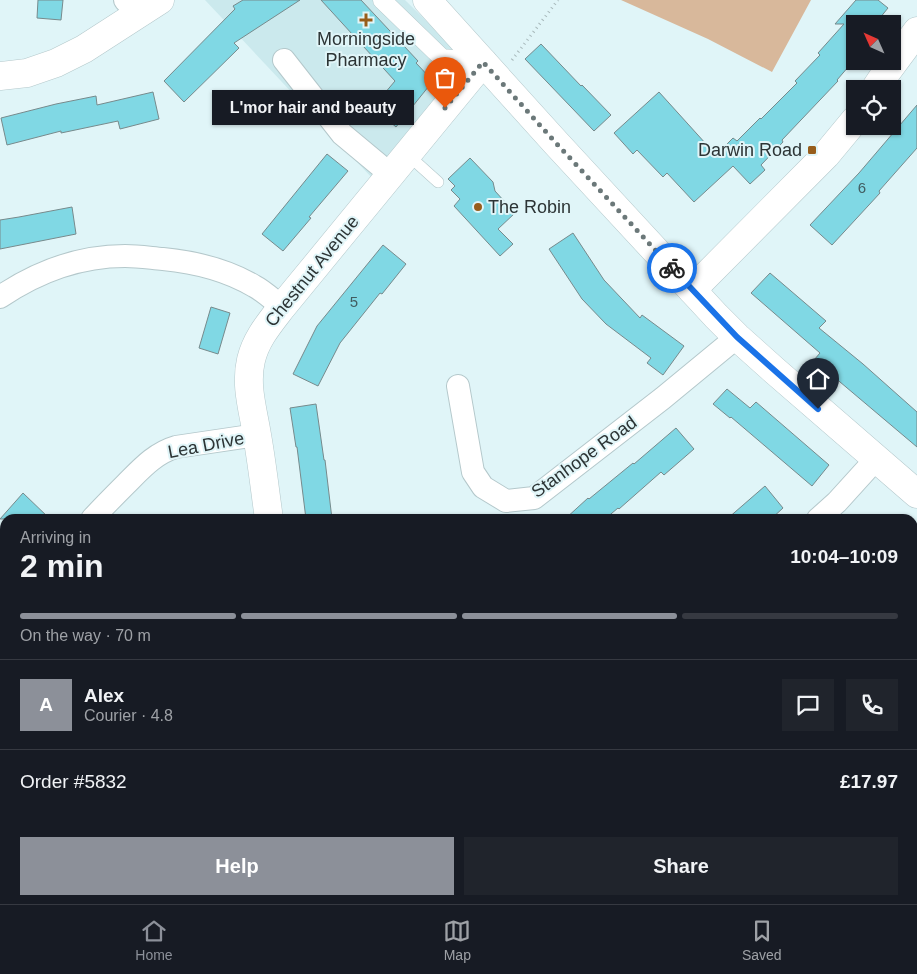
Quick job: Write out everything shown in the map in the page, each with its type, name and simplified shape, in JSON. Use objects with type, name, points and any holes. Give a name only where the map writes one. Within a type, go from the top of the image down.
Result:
[{"type":"street","points":[[382,0],[442,58],[490,70]]},
{"type":"street","points":[[427,0],[556,143],[737,337],[917,494]]},
{"type":"street","points":[[0,76],[27,72],[56,63],[84,49],[141,5]]},
{"type":"street","points":[[881,80],[917,31]]},
{"type":"street","points":[[284,60],[342,134],[390,174]]},
{"type":"street","name":"Chestnut Avenue","points":[[268,514],[250,398],[249,368],[261,334],[407,154],[490,70]]},
{"type":"street","points":[[692,290],[826,155],[846,131]]},
{"type":"street","points":[[0,297],[23,282],[72,263],[97,258],[126,256],[177,260],[198,264],[255,286],[282,307]]},
{"type":"street","name":"Stanhope Road","points":[[458,386],[473,472],[483,487],[506,501],[534,498],[663,398],[737,337]]},
{"type":"street","name":"Lea Drive","points":[[97,514],[152,458],[166,450],[257,435]]},
{"type":"street","points":[[824,514],[876,459]]},
{"type":"lane","points":[[407,154],[438,182]]},
{"type":"path","points":[[490,70],[558,0]]},
{"type":"shaded area","points":[[205,0],[405,0],[467,61],[373,179]]},
{"type":"shaded area","points":[[621,0],[811,0],[772,72],[708,39]]},
{"type":"building","points":[[38,0],[63,0],[61,20],[37,18]]},
{"type":"building","points":[[243,0],[300,0],[234,43],[239,48],[184,102],[164,81],[235,9],[233,6]]},
{"type":"building","points":[[321,0],[361,0],[418,61],[416,63],[433,81],[396,127],[373,107],[395,81]]},
{"type":"building","points":[[856,0],[878,0],[888,8],[882,15],[846,15],[846,70],[838,81],[761,165],[765,170],[750,184],[733,166],[694,202],[667,173],[663,177],[637,150],[633,154],[614,133],[659,92],[716,155],[733,138],[737,141],[797,83],[795,81],[820,55],[818,53],[844,24],[835,24]]},
{"type":"building","points":[[541,44],[611,115],[594,131],[525,59]]},
{"type":"building","points":[[153,92],[159,119],[120,129],[118,121],[61,133],[61,131],[7,145],[1,118],[96,96],[97,105]]},
{"type":"building","points":[[917,105],[917,148],[879,191],[880,193],[832,245],[810,225],[891,135],[901,135],[901,124]]},
{"type":"building","points":[[327,154],[348,171],[283,251],[262,234]]},
{"type":"building","points":[[470,158],[493,182],[495,191],[515,213],[498,229],[513,244],[500,256],[454,206],[460,199],[451,190],[455,186],[448,179]]},
{"type":"building","points":[[72,207],[76,234],[0,249],[0,220]]},
{"type":"building","points":[[573,233],[604,280],[640,318],[642,315],[684,346],[663,375],[647,363],[651,358],[606,324],[582,299],[549,249]]},
{"type":"building","points":[[383,245],[406,264],[340,343],[318,386],[293,374],[317,326]]},
{"type":"building","points":[[770,273],[826,321],[819,328],[917,412],[917,447],[814,360],[820,353],[751,293]]},
{"type":"building","points":[[211,307],[230,313],[218,354],[199,348]]},
{"type":"building","points":[[727,389],[750,408],[756,402],[829,465],[812,486],[713,404]]},
{"type":"building","points":[[316,404],[331,514],[305,514],[290,408]]},
{"type":"building","points":[[676,428],[694,449],[664,475],[661,472],[611,514],[570,514],[588,498],[634,464]]},
{"type":"building","points":[[765,486],[783,508],[776,514],[733,514]]},
{"type":"building","points":[[23,493],[45,514],[4,514]]},
{"type":"way so far","points":[[445,108],[483,62],[672,268]]},
{"type":"place","name":"Morningside Pharmacy","points":[[366,20]]},
{"type":"place","name":"L'mor hair and beauty","points":[[445,108]]},
{"type":"place","name":"Darwin Road","points":[[812,150]]},
{"type":"place","name":"The Robin","points":[[478,207]]},
{"type":"route","points":[[672,268],[737,337],[818,409]]}]
